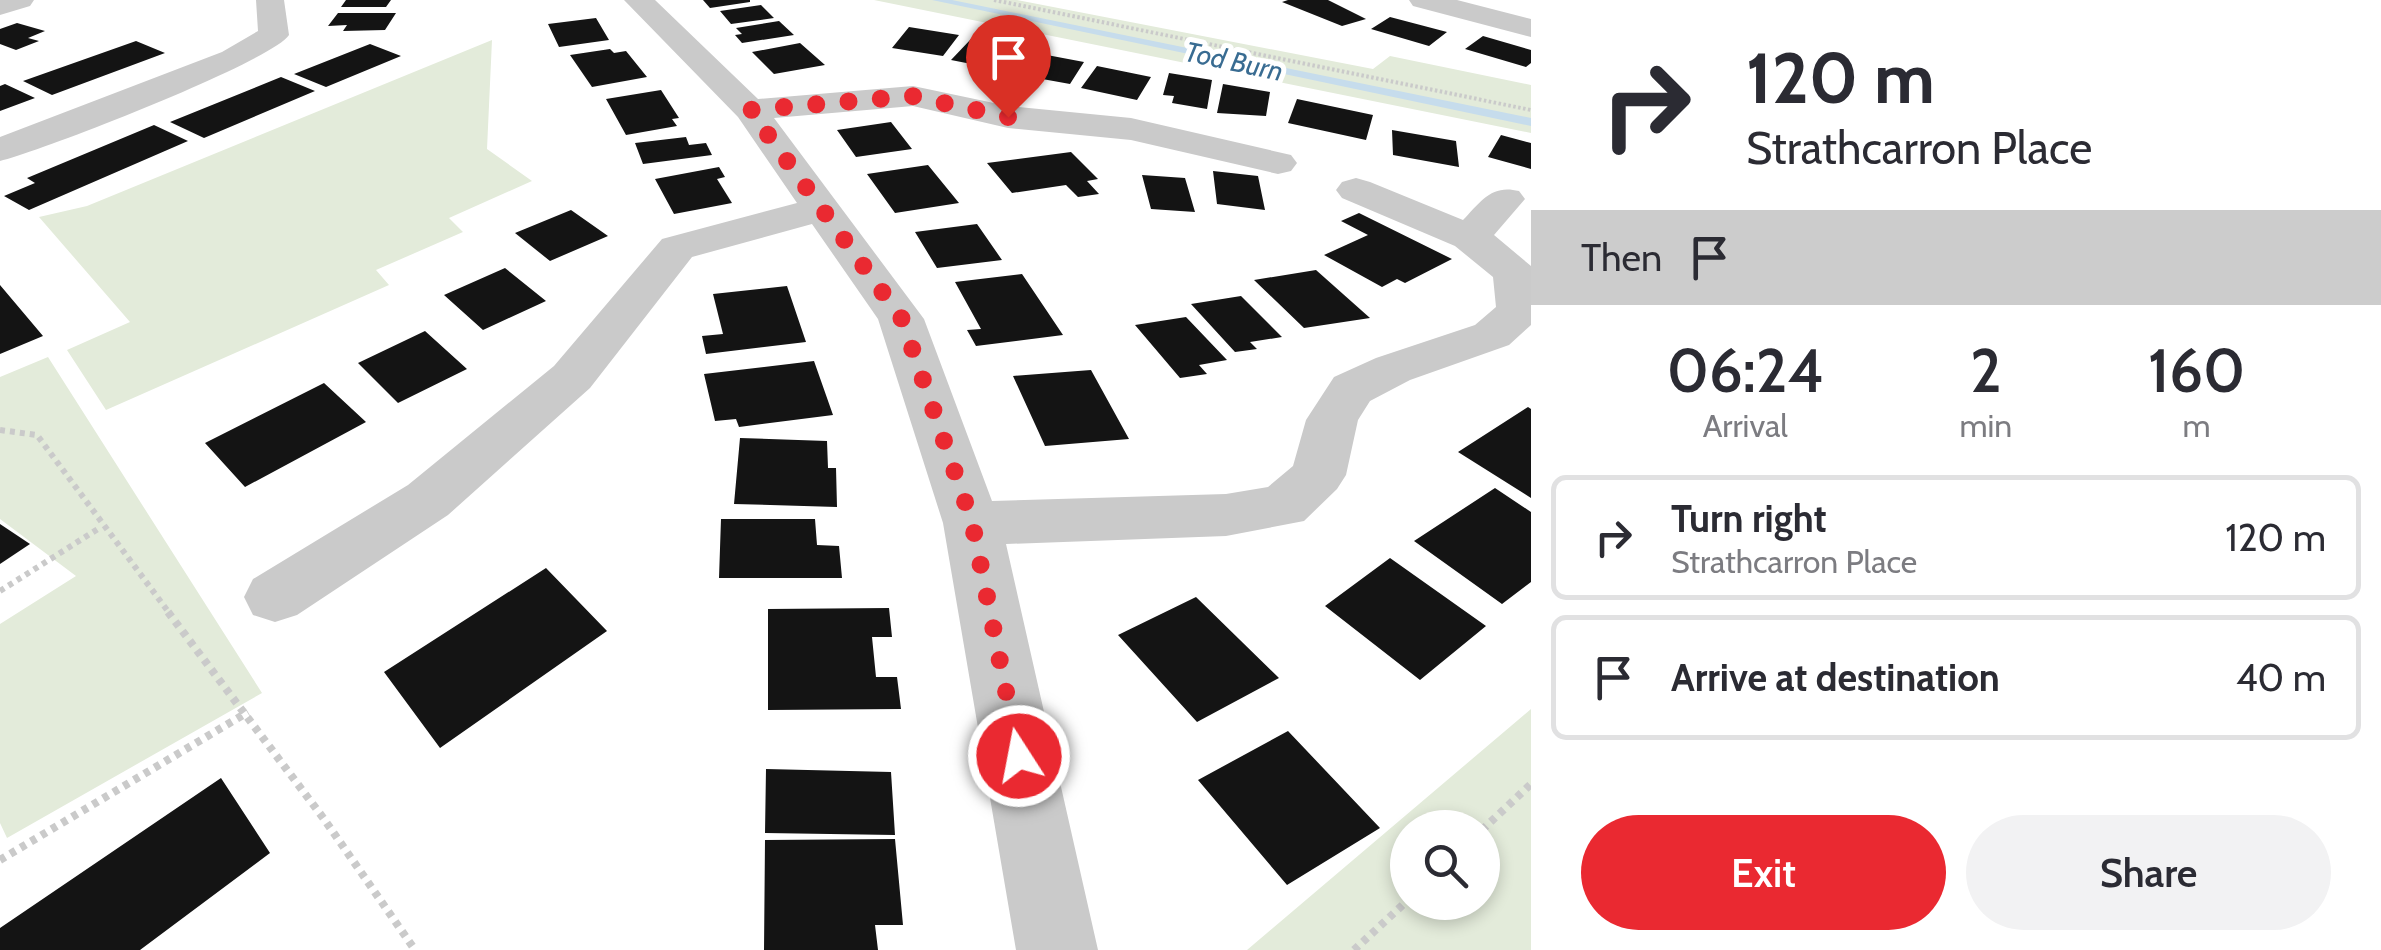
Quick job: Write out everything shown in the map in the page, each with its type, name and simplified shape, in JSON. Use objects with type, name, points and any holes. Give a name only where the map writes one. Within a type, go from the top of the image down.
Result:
[{"type":"street","points":[[0,6],[20,0]]},
{"type":"street","points":[[270,0],[290,37]]},
{"type":"street","points":[[638,0],[750,110],[902,319],[972,522],[1057,950]]},
{"type":"street","points":[[1423,0],[1531,28]]},
{"type":"street","points":[[206,48],[290,37]]},
{"type":"street","points":[[0,150],[290,37]]},
{"type":"street","points":[[750,110],[912,96],[1127,144],[1278,164]]},
{"type":"street","points":[[972,522],[1226,515],[1284,506],[1318,475],[1332,420],[1352,389],[1393,369],[1492,335],[1518,311],[1514,273],[1470,237],[1356,190]]},
{"type":"street","points":[[1470,237],[1505,198]]},
{"type":"street","points":[[275,597],[428,500],[557,389],[677,248],[822,209]]},
{"type":"path","points":[[994,0],[1531,110]]},
{"type":"path","points":[[0,430],[36,435],[101,527],[248,712],[415,950]]},
{"type":"path","points":[[0,591],[101,527]]},
{"type":"path","points":[[0,860],[248,712]]},
{"type":"path","points":[[1500,813],[1531,784]]},
{"type":"path","points":[[1354,950],[1390,917]]},
{"type":"green space","points":[[874,0],[1017,0],[1373,69],[1390,56],[1531,85],[1531,133]]},
{"type":"green space","points":[[492,40],[487,149],[532,181],[449,218],[463,232],[376,270],[389,285],[106,410],[67,350],[130,322],[39,217],[87,206]]},
{"type":"green space","points":[[48,357],[262,693],[7,838],[0,823],[0,624],[76,576],[0,519],[0,377]]},
{"type":"green space","points":[[1531,709],[1531,950],[1247,950],[1390,829],[1390,920],[1500,920],[1500,810],[1412,810]]},
{"type":"building","points":[[346,0],[391,0],[386,7],[341,7]]},
{"type":"building","points":[[703,0],[750,0],[750,2],[710,8]]},
{"type":"building","points":[[1328,0],[1366,19],[1342,26],[1282,2]]},
{"type":"building","points":[[761,5],[774,18],[731,24],[720,11]]},
{"type":"building","points":[[338,13],[396,13],[385,30],[343,31],[347,25],[328,26]]},
{"type":"building","points":[[1390,17],[1447,32],[1429,46],[1371,29]]},
{"type":"building","points":[[596,18],[609,40],[559,47],[548,24]]},
{"type":"building","points":[[779,21],[794,35],[742,43],[735,35],[742,34],[736,28]]},
{"type":"building","points":[[17,23],[45,31],[28,38],[39,41],[16,50],[0,44],[0,29]]},
{"type":"building","points":[[909,27],[959,35],[943,56],[892,48]]},
{"type":"building","points":[[1483,36],[1531,50],[1531,63],[1526,67],[1465,49]]},
{"type":"building","points":[[971,39],[1020,49],[1002,70],[951,60]]},
{"type":"building","points":[[136,41],[165,53],[52,95],[23,81]]},
{"type":"building","points":[[800,43],[825,65],[774,74],[752,52]]},
{"type":"building","points":[[370,44],[401,56],[326,87],[294,74]]},
{"type":"building","points":[[610,49],[614,53],[626,51],[647,77],[592,87],[570,55]]},
{"type":"building","points":[[1031,52],[1084,62],[1070,84],[1015,74]]},
{"type":"building","points":[[1097,66],[1151,77],[1137,100],[1081,88]]},
{"type":"building","points":[[1169,73],[1212,80],[1207,109],[1172,103],[1174,96],[1163,95]]},
{"type":"building","points":[[281,77],[315,91],[204,138],[170,122]]},
{"type":"building","points":[[5,84],[35,98],[0,111],[0,86]]},
{"type":"building","points":[[1223,84],[1270,92],[1266,116],[1217,113]]},
{"type":"building","points":[[661,90],[679,118],[672,119],[677,126],[626,135],[606,99]]},
{"type":"building","points":[[1297,99],[1373,115],[1366,140],[1288,123]]},
{"type":"building","points":[[891,122],[912,149],[856,157],[837,130]]},
{"type":"building","points":[[154,125],[188,141],[29,210],[4,196],[35,183],[27,178]]},
{"type":"building","points":[[1392,130],[1456,141],[1459,167],[1393,155]]},
{"type":"building","points":[[1501,135],[1531,143],[1531,169],[1488,157]]},
{"type":"building","points":[[686,137],[689,145],[706,143],[712,155],[643,164],[635,143]]},
{"type":"building","points":[[1071,152],[1098,179],[1087,181],[1099,194],[1078,197],[1066,185],[1012,193],[987,163]]},
{"type":"building","points":[[928,165],[959,203],[895,213],[867,174]]},
{"type":"building","points":[[719,167],[725,177],[717,179],[732,203],[674,214],[655,179]]},
{"type":"building","points":[[1213,171],[1258,176],[1265,210],[1217,204]]},
{"type":"building","points":[[1142,175],[1185,178],[1195,212],[1151,209]]},
{"type":"building","points":[[571,210],[608,236],[550,261],[515,233]]},
{"type":"building","points":[[1359,213],[1452,259],[1405,283],[1397,279],[1382,287],[1324,255],[1368,235],[1341,221]]},
{"type":"building","points":[[977,224],[1002,260],[937,268],[915,232]]},
{"type":"building","points":[[505,268],[546,301],[483,330],[444,295]]},
{"type":"building","points":[[1316,270],[1370,318],[1304,328],[1254,280]]},
{"type":"building","points":[[1022,274],[1063,335],[976,346],[967,330],[981,329],[955,282]]},
{"type":"building","points":[[0,285],[43,336],[0,354]]},
{"type":"building","points":[[787,286],[806,342],[706,354],[702,336],[723,334],[713,294]]},
{"type":"building","points":[[1241,296],[1282,337],[1250,342],[1257,349],[1235,352],[1191,304]]},
{"type":"building","points":[[1186,317],[1227,360],[1199,365],[1207,374],[1180,378],[1135,325]]},
{"type":"building","points":[[425,331],[467,369],[398,403],[358,363]]},
{"type":"building","points":[[814,361],[833,415],[739,427],[736,419],[715,421],[704,374]]},
{"type":"building","points":[[1091,370],[1129,439],[1045,446],[1013,376]]},
{"type":"building","points":[[324,383],[366,422],[245,487],[205,443]]},
{"type":"building","points":[[1528,407],[1531,409],[1531,498],[1458,452]]},
{"type":"building","points":[[740,438],[827,441],[828,468],[836,468],[837,507],[734,504]]},
{"type":"building","points":[[1495,488],[1531,512],[1531,582],[1502,604],[1414,541]]},
{"type":"building","points":[[721,519],[815,519],[817,545],[839,546],[842,578],[719,578]]},
{"type":"building","points":[[0,524],[30,544],[0,564]]},
{"type":"building","points":[[1390,558],[1486,626],[1420,680],[1325,606]]},
{"type":"building","points":[[546,568],[607,631],[440,748],[384,672]]},
{"type":"building","points":[[1196,597],[1279,678],[1197,722],[1118,635]]},
{"type":"building","points":[[889,608],[892,637],[872,637],[876,677],[897,677],[901,709],[768,710],[768,609]]},
{"type":"building","points":[[1288,731],[1380,828],[1287,885],[1198,780]]},
{"type":"building","points":[[766,769],[891,772],[895,835],[765,833]]},
{"type":"building","points":[[221,778],[270,853],[140,950],[0,950],[0,928]]},
{"type":"building","points":[[895,839],[903,925],[875,925],[878,950],[764,950],[765,840]]},
{"type":"waterway","name":"Tod Burn","points":[[937,0],[1531,122]]},
{"type":"route","points":[[1008,117],[912,96],[750,110],[902,319],[972,522],[1019,756]]}]
